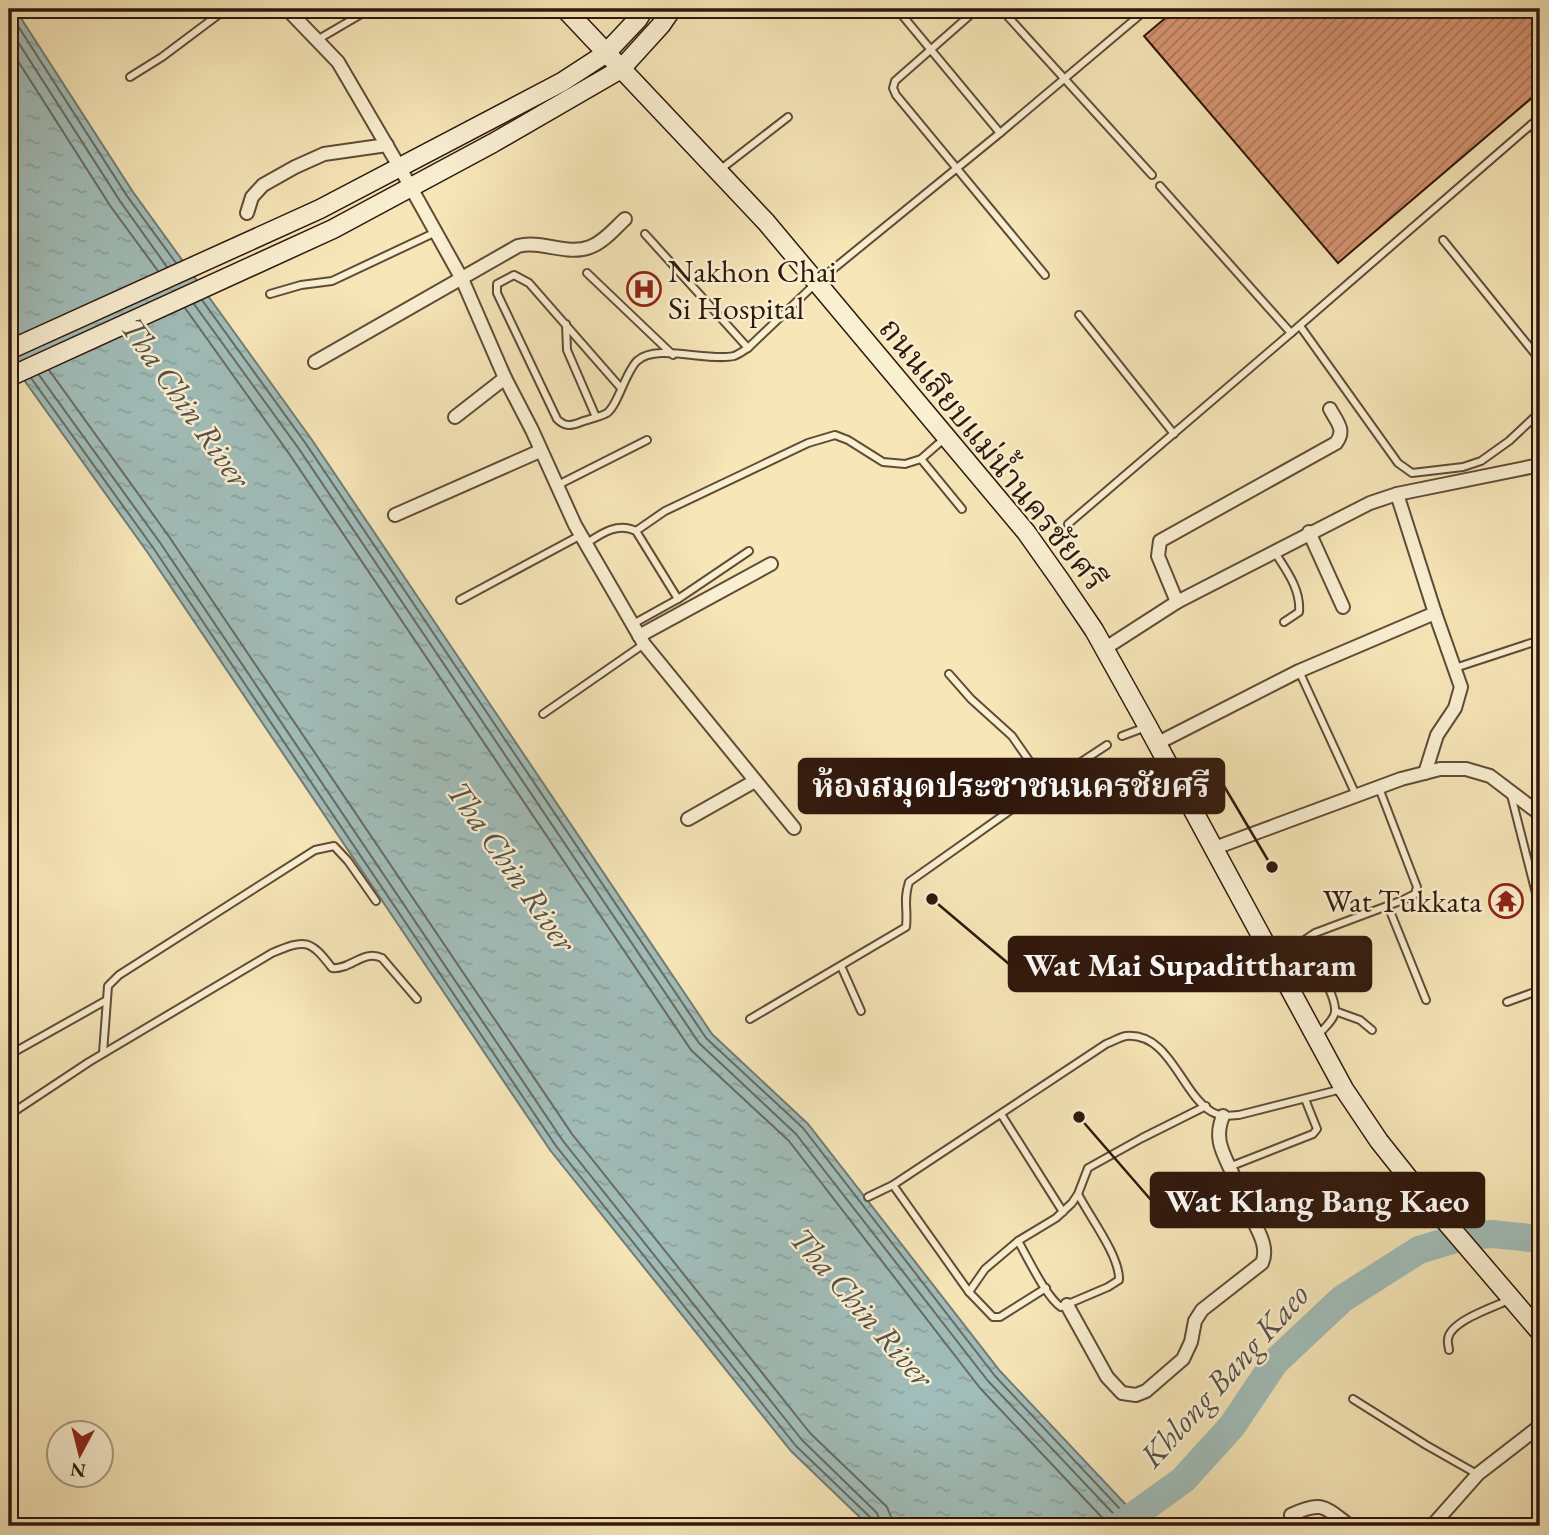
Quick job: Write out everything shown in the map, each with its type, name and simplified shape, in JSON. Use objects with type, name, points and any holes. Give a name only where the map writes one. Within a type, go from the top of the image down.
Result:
[{"type":"main road","name":"ถนนเลียบแม่น้ำนครชัยศรี","points":[[565,9],[766,222],[1026,532],[1104,649],[1343,1089],[1379,1141],[1495,1282],[1540,1332]]},
{"type":"main road","points":[[9,350],[320,209],[562,82],[605,54],[644,9]]},
{"type":"main road","points":[[9,377],[333,229],[411,188],[621,69],[672,9]]},
{"type":"street","points":[[287,9],[344,72],[436,232],[462,279],[505,378],[533,430],[556,486],[641,640],[794,828]]},
{"type":"street","points":[[247,213],[253,197],[263,185],[295,167],[324,155],[387,145]]},
{"type":"street","points":[[315,362],[518,246],[526,244],[589,248],[599,243],[625,219]]},
{"type":"street","points":[[455,416],[505,378]]},
{"type":"street","points":[[1177,602],[1158,556],[1160,541],[1336,443],[1342,436],[1341,429],[1330,409]]},
{"type":"street","points":[[395,515],[540,451]]},
{"type":"street","points":[[1104,649],[1177,602],[1370,503],[1396,494],[1540,465]]},
{"type":"street","points":[[1396,494],[1461,687],[1455,708],[1437,735],[1425,773]]},
{"type":"street","points":[[1309,532],[1343,607]]},
{"type":"street","points":[[641,640],[771,564]]},
{"type":"street","points":[[1156,744],[1299,671],[1434,613]]},
{"type":"street","points":[[1212,849],[1378,788],[1440,769],[1466,769],[1490,776],[1540,814]]},
{"type":"street","points":[[688,819],[755,781]]},
{"type":"street","points":[[1223,1116],[1218,1137],[1231,1171]]},
{"type":"street","points":[[1067,1305],[1107,1377],[1122,1393],[1136,1395],[1146,1391],[1183,1359],[1191,1342],[1195,1321],[1202,1310],[1262,1263],[1264,1245],[1253,1220]]},
{"type":"street","points":[[1432,1526],[1478,1474],[1540,1426]]},
{"type":"street","points":[[1292,1515],[1309,1506],[1321,1506],[1350,1526]]},
{"type":"lane","points":[[130,76],[162,57],[226,9]]},
{"type":"lane","points":[[317,40],[370,9]]},
{"type":"lane","points":[[897,9],[999,133]]},
{"type":"lane","points":[[976,9],[895,81],[893,88],[1045,275]]},
{"type":"lane","points":[[1001,9],[1152,175]]},
{"type":"lane","points":[[620,387],[538,291],[521,277],[508,277],[497,284],[497,293],[557,419],[564,425],[572,426],[607,413],[638,360],[654,353],[720,357],[735,355],[748,348],[816,282],[1147,9]]},
{"type":"lane","points":[[718,172],[788,117]]},
{"type":"lane","points":[[1068,524],[1540,117]]},
{"type":"lane","points":[[1531,125],[1540,137]]},
{"type":"lane","points":[[1160,186],[1291,334]]},
{"type":"lane","points":[[270,294],[301,285],[332,281],[436,232]]},
{"type":"lane","points":[[645,234],[748,348]]},
{"type":"lane","points":[[1443,240],[1540,360]]},
{"type":"lane","points":[[587,273],[673,355]]},
{"type":"lane","points":[[1079,315],[1174,434]]},
{"type":"lane","points":[[566,324],[567,350],[596,417]]},
{"type":"lane","points":[[1300,326],[1398,463],[1412,472],[1463,467],[1481,461],[1509,441],[1540,412]]},
{"type":"lane","points":[[636,531],[665,511],[808,443],[835,435],[883,462],[905,464],[921,459],[946,437]]},
{"type":"lane","points":[[556,486],[647,440]]},
{"type":"lane","points":[[921,459],[962,509]]},
{"type":"lane","points":[[460,600],[584,539],[627,527],[636,531],[678,599]]},
{"type":"lane","points":[[633,624],[678,599],[749,551]]},
{"type":"lane","points":[[1274,551],[1292,579],[1300,601],[1298,612],[1284,622]]},
{"type":"lane","points":[[543,714],[641,640]]},
{"type":"lane","points":[[1455,668],[1540,640]]},
{"type":"lane","points":[[1299,671],[1357,797]]},
{"type":"lane","points":[[949,674],[971,699],[1012,736],[1046,785]]},
{"type":"lane","points":[[1122,736],[1148,727]]},
{"type":"lane","points":[[750,1019],[906,927],[904,898],[909,882],[1107,745]]},
{"type":"lane","points":[[1094,809],[1168,766]]},
{"type":"lane","points":[[1315,1038],[1335,1012],[1333,999],[1306,946],[1306,939],[1315,933],[1415,894],[1417,887],[1378,788]]},
{"type":"lane","points":[[1510,790],[1540,909]]},
{"type":"lane","points":[[103,1053],[108,986],[119,975],[316,850],[334,846],[348,860],[376,901]]},
{"type":"lane","points":[[1388,906],[1426,1000]]},
{"type":"lane","points":[[9,1115],[103,1053],[272,953],[293,944],[310,944],[318,949],[332,968],[341,969],[364,957],[376,955],[382,958],[417,999]]},
{"type":"lane","points":[[841,966],[861,1011]]},
{"type":"lane","points":[[1507,1002],[1540,990]]},
{"type":"lane","points":[[9,1055],[105,1001]]},
{"type":"lane","points":[[1335,1012],[1360,1020],[1372,1030]]},
{"type":"lane","points":[[868,1197],[893,1185],[1106,1044],[1125,1036],[1150,1041],[1206,1106],[1223,1116],[1238,1115],[1343,1089]]},
{"type":"lane","points":[[1231,1171],[1313,1135],[1317,1129],[1305,1099]]},
{"type":"lane","points":[[969,1292],[985,1269],[1018,1241],[1041,1229],[1063,1212],[1078,1194],[1088,1168],[1206,1106]]},
{"type":"lane","points":[[1000,1114],[1063,1212]]},
{"type":"lane","points":[[893,1185],[969,1292],[993,1317],[1000,1317],[1046,1288]]},
{"type":"lane","points":[[1253,1220],[1326,1193]]},
{"type":"lane","points":[[1018,1241],[1056,1304],[1061,1307],[1119,1280],[1120,1273],[1112,1254],[1078,1194]]},
{"type":"lane","points":[[1449,1350],[1448,1338],[1460,1322],[1511,1299]]},
{"type":"lane","points":[[1353,1399],[1457,1464],[1478,1474]]},
{"type":"water","name":"Tha Chin River","points":[[9,9],[15,9],[133,192],[312,440],[712,1034],[808,1124],[1000,1371],[1146,1526],[869,1526],[791,1451],[550,1150],[148,553],[9,359]]},
{"type":"building","points":[[1176,9],[1540,9],[1540,91],[1338,263],[1144,36]]},
{"type":"waterway","name":"Khlong Bang Kaeo","points":[[1119,1526],[1183,1480],[1232,1426],[1275,1362],[1342,1299],[1419,1250],[1465,1236],[1493,1234],[1540,1239]]},
{"type":"tunnel","points":[[1233,1175],[1251,1216]]},
{"type":"place","name":"Nakhon Chai Si Hospital","points":[[644,289]]},
{"type":"place","name":"ห้องสมุดประชาชนนครชัยศรี","points":[[1272,867]]},
{"type":"place","name":"Wat Mai Supadittharam","points":[[932,899]]},
{"type":"place","name":"Wat Tukkata","points":[[1506,901]]},
{"type":"place","name":"Wat Klang Bang Kaeo","points":[[1079,1117]]}]
